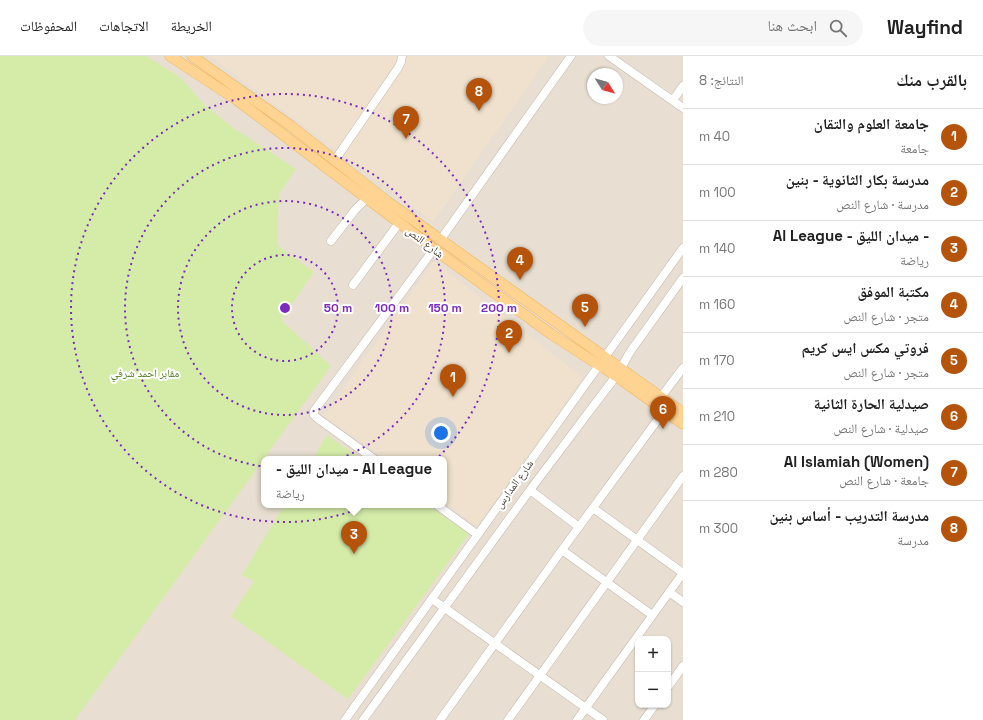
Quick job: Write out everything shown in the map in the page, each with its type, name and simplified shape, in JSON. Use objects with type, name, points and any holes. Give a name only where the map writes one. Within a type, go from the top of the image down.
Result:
[{"type":"main road","name":"شارع النص","points":[[170,56],[237,100],[366,199],[551,334],[602,361]]},
{"type":"main road","name":"شارع النص","points":[[192,56],[290,126],[388,202],[441,239],[602,361],[683,413]]},
{"type":"main road","name":"شارع النص","points":[[619,372],[664,411],[683,424]]},
{"type":"street","points":[[334,160],[398,68],[402,56]]},
{"type":"street","points":[[441,239],[571,56]]},
{"type":"street","points":[[609,56],[683,108]]},
{"type":"street","points":[[672,100],[683,86]]},
{"type":"street","points":[[331,241],[355,210],[366,199]]},
{"type":"street","points":[[353,285],[399,223]]},
{"type":"street","name":"شارع المدارس","points":[[345,720],[683,248]]},
{"type":"street","points":[[370,456],[317,418],[314,415],[314,412],[434,249]]},
{"type":"street","points":[[352,711],[363,720],[530,490],[619,372],[630,352],[683,278]]},
{"type":"street","points":[[661,398],[683,368]]},
{"type":"street","points":[[440,720],[664,411]]},
{"type":"street","points":[[508,720],[683,476]]},
{"type":"street","points":[[530,490],[579,527]]},
{"type":"street","points":[[441,508],[478,534]]},
{"type":"street","points":[[577,720],[683,573],[593,508]]},
{"type":"street","points":[[562,550],[652,615]]},
{"type":"street","points":[[669,592],[683,602]]},
{"type":"street","points":[[432,599],[603,720]]},
{"type":"street","points":[[671,683],[683,666]]},
{"type":"street","points":[[644,720],[653,708]]},
{"type":"shaded area","points":[[0,56],[683,56],[683,720],[0,720]]},
{"type":"shaded area","points":[[210,56],[549,56],[433,222]]},
{"type":"shaded area","points":[[434,261],[583,378],[477,526],[447,504],[447,456],[381,456],[324,416]]},
{"type":"green space","name":"مقابر احمد شرفي","points":[[0,56],[146,56],[180,77],[204,104],[232,127],[296,169],[279,194],[277,245],[314,272],[281,320],[331,366],[266,456],[261,456],[261,463],[75,720],[0,720]]},
{"type":"green space","points":[[327,435],[357,456],[315,456]]},
{"type":"green space","points":[[282,508],[432,508],[469,534],[348,699],[231,616],[254,581],[242,575]]},
{"type":"place","name":"مدرسة التدريب - أساس بنين","points":[[479,111]]},
{"type":"place","name":"Al Islamiah (Women)","points":[[406,139]]},
{"type":"place","name":"مكتبة الموفق","points":[[520,280]]},
{"type":"place","name":"فروتي مكس ايس كريم","points":[[585,327]]},
{"type":"place","name":"مدرسة بكار الثانوية - بنين","points":[[509,353]]},
{"type":"place","name":"جامعة العلوم والتقان","points":[[453,397]]},
{"type":"place","name":"صيدلية الحارة الثانية","points":[[663,429]]},
{"type":"place","name":"- ميدان الليق - Al League","points":[[354,554]]}]
